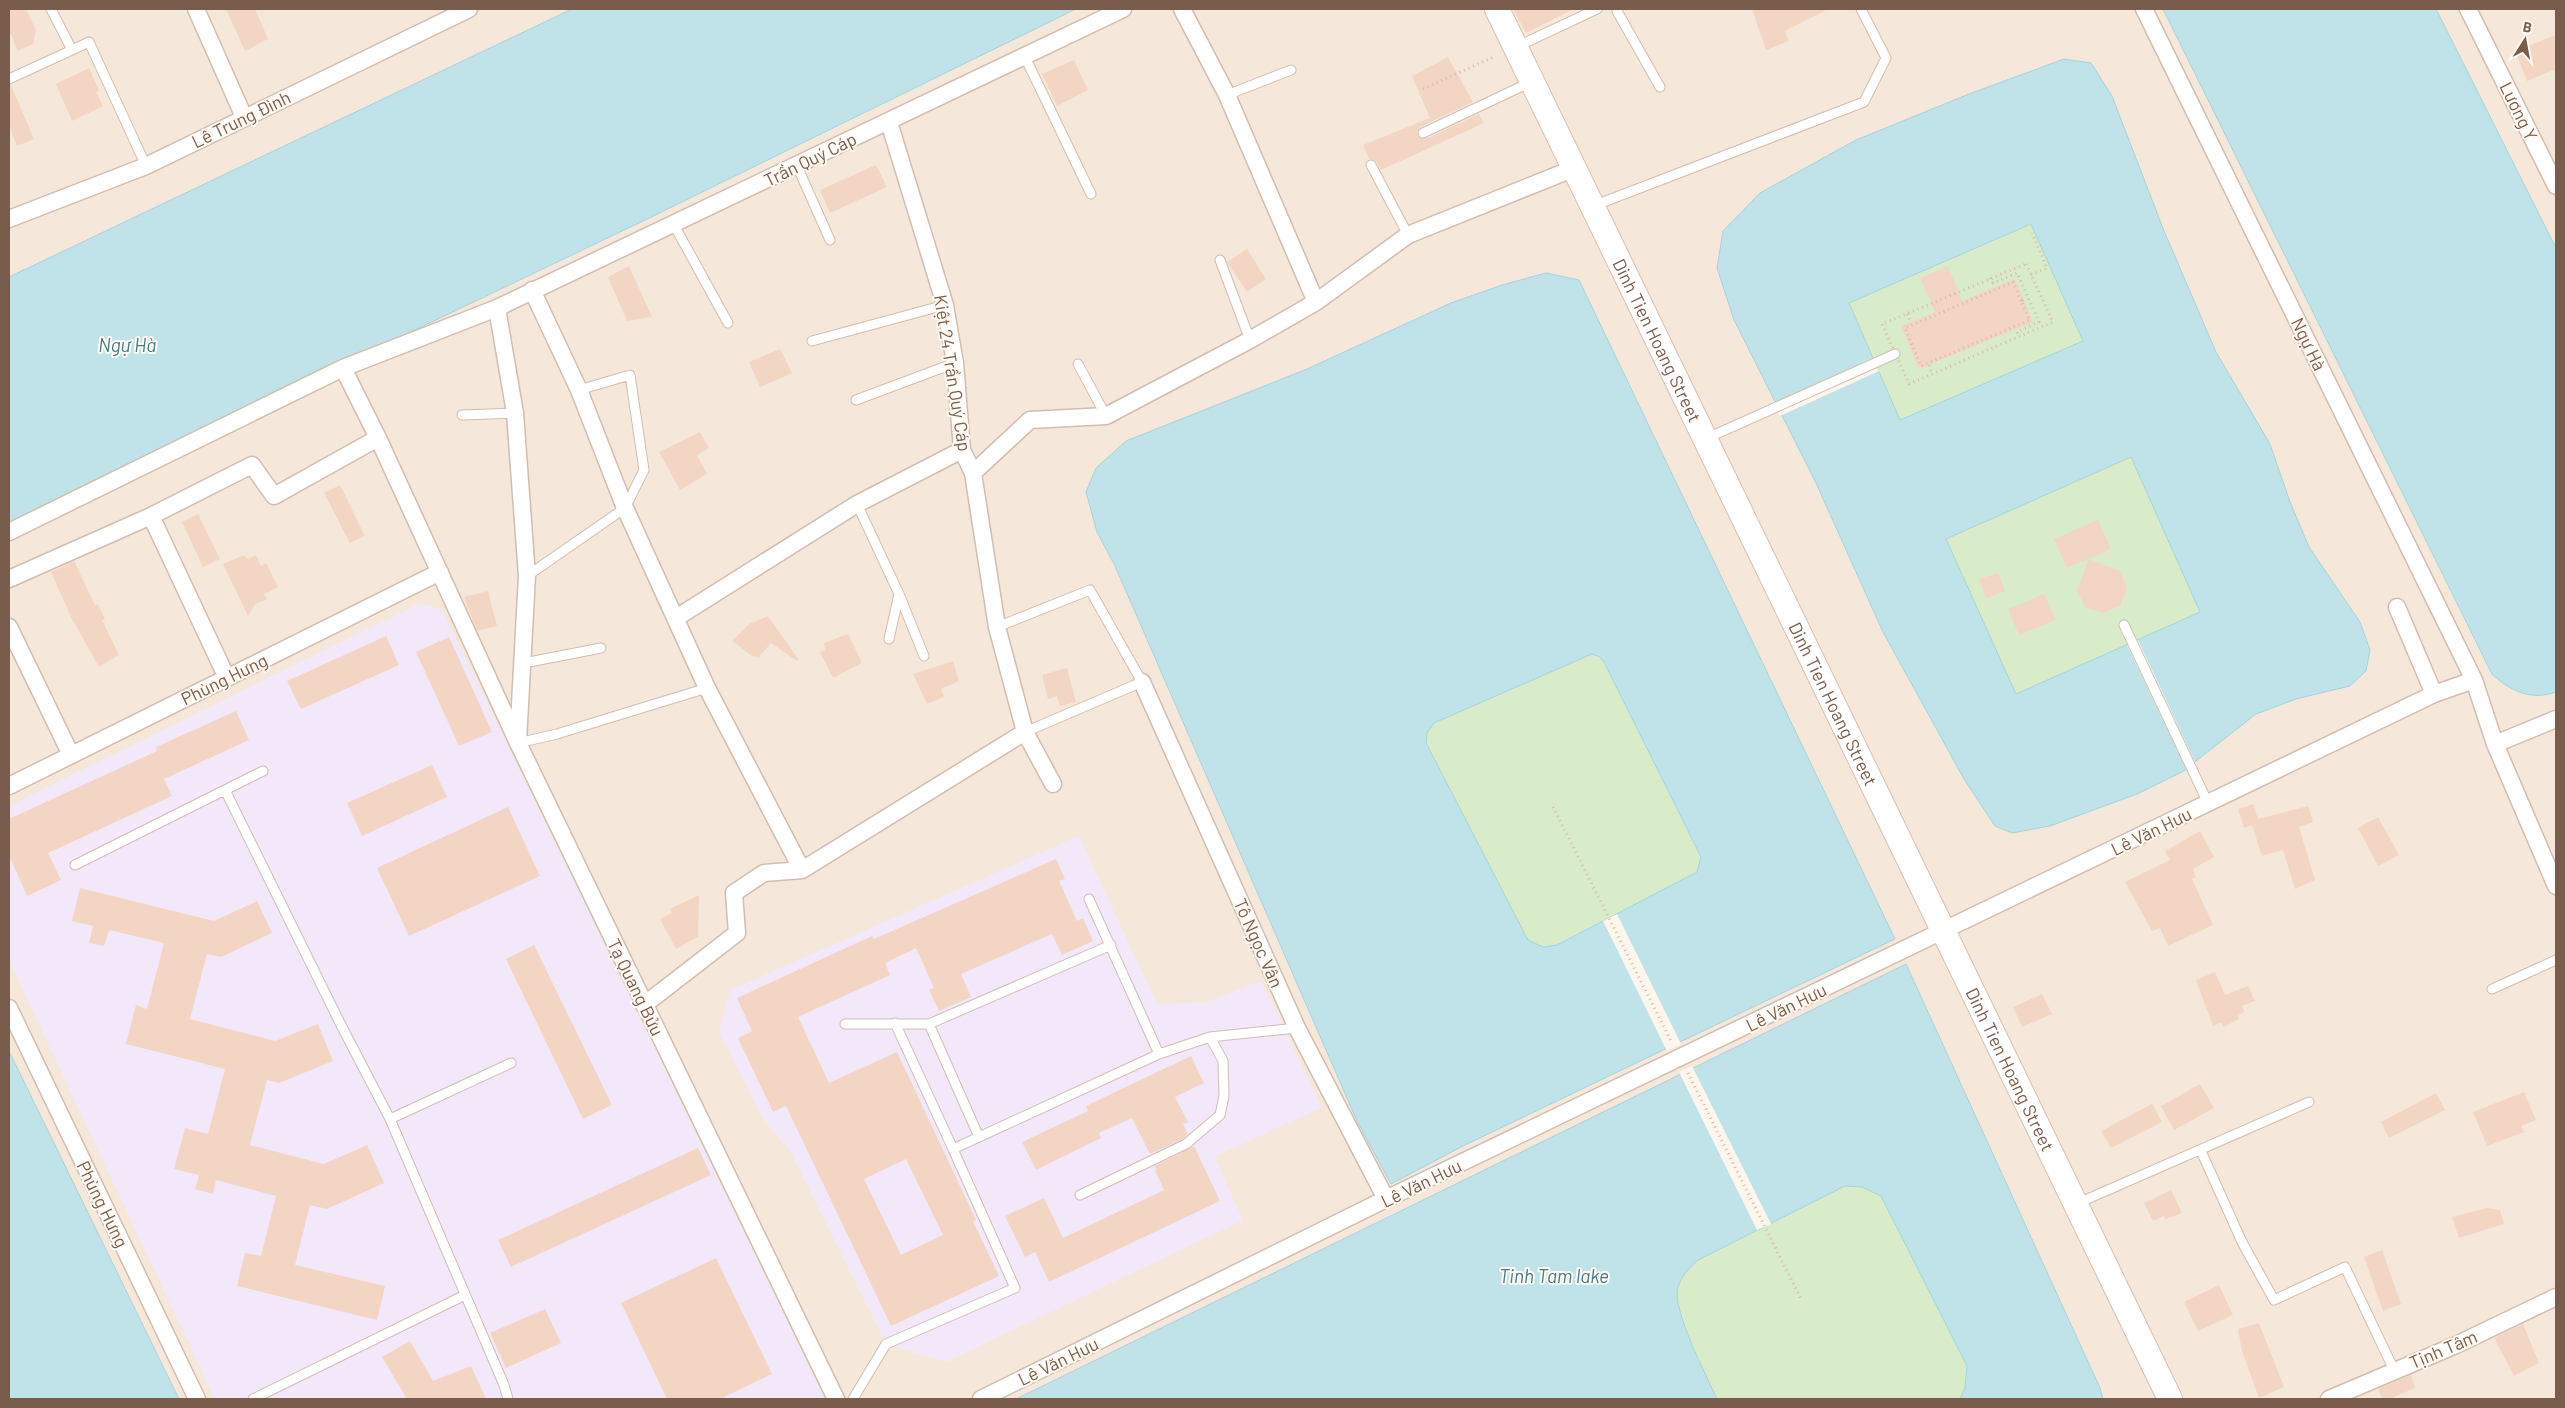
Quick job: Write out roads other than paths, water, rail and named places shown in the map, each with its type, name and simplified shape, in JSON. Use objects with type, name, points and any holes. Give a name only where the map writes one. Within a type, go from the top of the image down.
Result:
[{"type":"main road","name":"Dinh Tien Hoang Street","points":[[1497,9],[2170,1399]]},
{"type":"street","points":[[196,9],[244,117]]},
{"type":"street","name":"Lê Trung Đình","points":[[9,219],[146,166],[469,9]]},
{"type":"street","name":"Trần Quý Cáp","points":[[9,532],[343,368],[497,308],[1123,9]]},
{"type":"street","points":[[1182,9],[1227,95],[1316,302]]},
{"type":"street","name":"Ngự Hà","points":[[2144,9],[2474,680]]},
{"type":"street","name":"Lương Y","points":[[2468,9],[2556,186]]},
{"type":"street","name":"Kiệt 24 Trần Quý Cáp","points":[[889,122],[945,305],[955,364],[962,450],[973,473],[997,627],[1025,732],[1053,784]]},
{"type":"street","points":[[973,473],[1030,420],[1106,416],[1250,340],[1316,302],[1408,235],[1575,168]]},
{"type":"street","points":[[532,290],[579,390],[625,508],[707,688],[802,870]]},
{"type":"street","points":[[497,308],[515,413],[527,576],[524,663],[518,743]]},
{"type":"street","name":"Tạ Quang Bửu","points":[[343,368],[378,438],[518,743],[836,1399]]},
{"type":"street","points":[[9,579],[151,516],[252,465],[274,496],[378,438]]},
{"type":"street","points":[[676,618],[857,504],[962,450]]},
{"type":"street","points":[[151,516],[227,678]]},
{"type":"street","name":"Phùng Hưng","points":[[9,786],[440,572]]},
{"type":"street","points":[[2397,607],[2434,694]]},
{"type":"street","points":[[9,627],[70,755]]},
{"type":"street","points":[[2474,680],[2495,744],[2556,886]]},
{"type":"street","name":"Lê Văn Hưu","points":[[981,1399],[1386,1199],[2434,694],[2474,680]]},
{"type":"street","name":"Tô Ngọc Vân","points":[[1142,682],[1297,1028],[1386,1199]]},
{"type":"street","points":[[2495,744],[2556,719]]},
{"type":"street","points":[[644,1005],[737,933],[734,893],[764,874],[802,870],[1025,732]]},
{"type":"street","name":"Phùng Hưng","points":[[9,1008],[197,1399]]},
{"type":"street","name":"Tịnh Tâm","points":[[2329,1399],[2456,1345],[2556,1297]]},
{"type":"lane","points":[[51,9],[72,50]]},
{"type":"lane","points":[[1516,47],[1597,9]]},
{"type":"lane","points":[[1593,206],[1864,102],[1886,58],[1862,9]]},
{"type":"lane","points":[[1617,11],[1660,87]]},
{"type":"lane","points":[[9,79],[89,42],[146,166]]},
{"type":"lane","points":[[1024,55],[1091,194]]},
{"type":"lane","points":[[1227,95],[1292,70]]},
{"type":"lane","points":[[1423,133],[1532,81]]},
{"type":"lane","points":[[1370,165],[1408,235]]},
{"type":"lane","points":[[797,166],[830,240]]},
{"type":"lane","points":[[674,225],[728,323]]},
{"type":"lane","points":[[1220,260],[1250,340]]},
{"type":"lane","points":[[812,341],[945,305]]},
{"type":"lane","points":[[1705,439],[1763,415],[1895,354]]},
{"type":"lane","points":[[856,400],[955,364]]},
{"type":"lane","points":[[1078,364],[1106,416]]},
{"type":"lane","points":[[527,576],[625,508],[644,470],[630,375],[579,390]]},
{"type":"lane","points":[[462,415],[515,413]]},
{"type":"lane","points":[[857,504],[899,594],[924,656]]},
{"type":"lane","points":[[997,627],[1090,590],[1142,682],[1025,732]]},
{"type":"lane","points":[[890,639],[899,594]]},
{"type":"lane","points":[[2124,625],[2208,803]]},
{"type":"lane","points":[[524,663],[601,648]]},
{"type":"lane","points":[[518,743],[557,734],[707,688]]},
{"type":"lane","points":[[75,865],[263,771]]},
{"type":"lane","points":[[224,790],[390,1119],[504,1384],[508,1399]]},
{"type":"lane","points":[[1089,899],[1111,944],[1159,1054]]},
{"type":"lane","points":[[845,1024],[929,1024],[1111,944]]},
{"type":"lane","points":[[2492,989],[2556,960]]},
{"type":"lane","points":[[853,1399],[886,1344],[1015,1288],[895,1023]]},
{"type":"lane","points":[[929,1024],[980,1137]]},
{"type":"lane","points":[[954,1150],[1159,1054],[1210,1037],[1297,1028]]},
{"type":"lane","points":[[1080,1195],[1186,1144],[1220,1115],[1224,1096],[1223,1061],[1210,1037]]},
{"type":"lane","points":[[390,1119],[512,1063]]},
{"type":"lane","points":[[2076,1204],[2201,1151],[2309,1102]]},
{"type":"lane","points":[[2201,1151],[2242,1242],[2274,1300],[2346,1267],[2394,1370]]},
{"type":"lane","points":[[253,1399],[465,1295]]},
{"type":"water","name":"Ngự Hà","points":[[572,9],[1076,9],[643,221],[9,524],[9,277]]},
{"type":"water","points":[[2163,9],[2436,9],[2556,248],[2556,692],[2547,695],[2521,693],[2506,685],[2492,674]]},
{"type":"water","points":[[2064,59],[2091,63],[2112,96],[2164,231],[2216,352],[2270,444],[2290,502],[2309,547],[2360,622],[2370,650],[2366,671],[2350,686],[2296,699],[2256,714],[2182,772],[2137,794],[2050,826],[2012,833],[1995,826],[1964,779],[1883,632],[1816,483],[1734,320],[1717,268],[1723,231],[1760,193],[1856,140],[1969,94]],"holes":[[[2031,224],[2083,341],[1900,420],[1849,303]],[[2131,457],[2200,612],[2016,694],[1946,539]]]},
{"type":"water","points":[[1546,273],[1579,280],[1895,939],[1463,1146],[1391,1184],[1357,1121],[1115,566],[1097,532],[1086,492],[1096,468],[1126,441],[1307,369],[1451,303],[1502,285]],"holes":[[[1592,654],[1600,657],[1701,857],[1697,872],[1557,945],[1543,947],[1528,940],[1426,743],[1427,733],[1434,723]]]},
{"type":"water","name":"Tinh Tam lake","points":[[1906,964],[2100,1388],[2103,1399],[1960,1399],[1965,1388],[1967,1366],[1881,1196],[1862,1187],[1845,1186],[1698,1260],[1682,1279],[1678,1287],[1677,1297],[1680,1310],[1691,1343],[1717,1399],[1016,1399]]},
{"type":"water","points":[[9,1051],[179,1399],[9,1399]]}]
